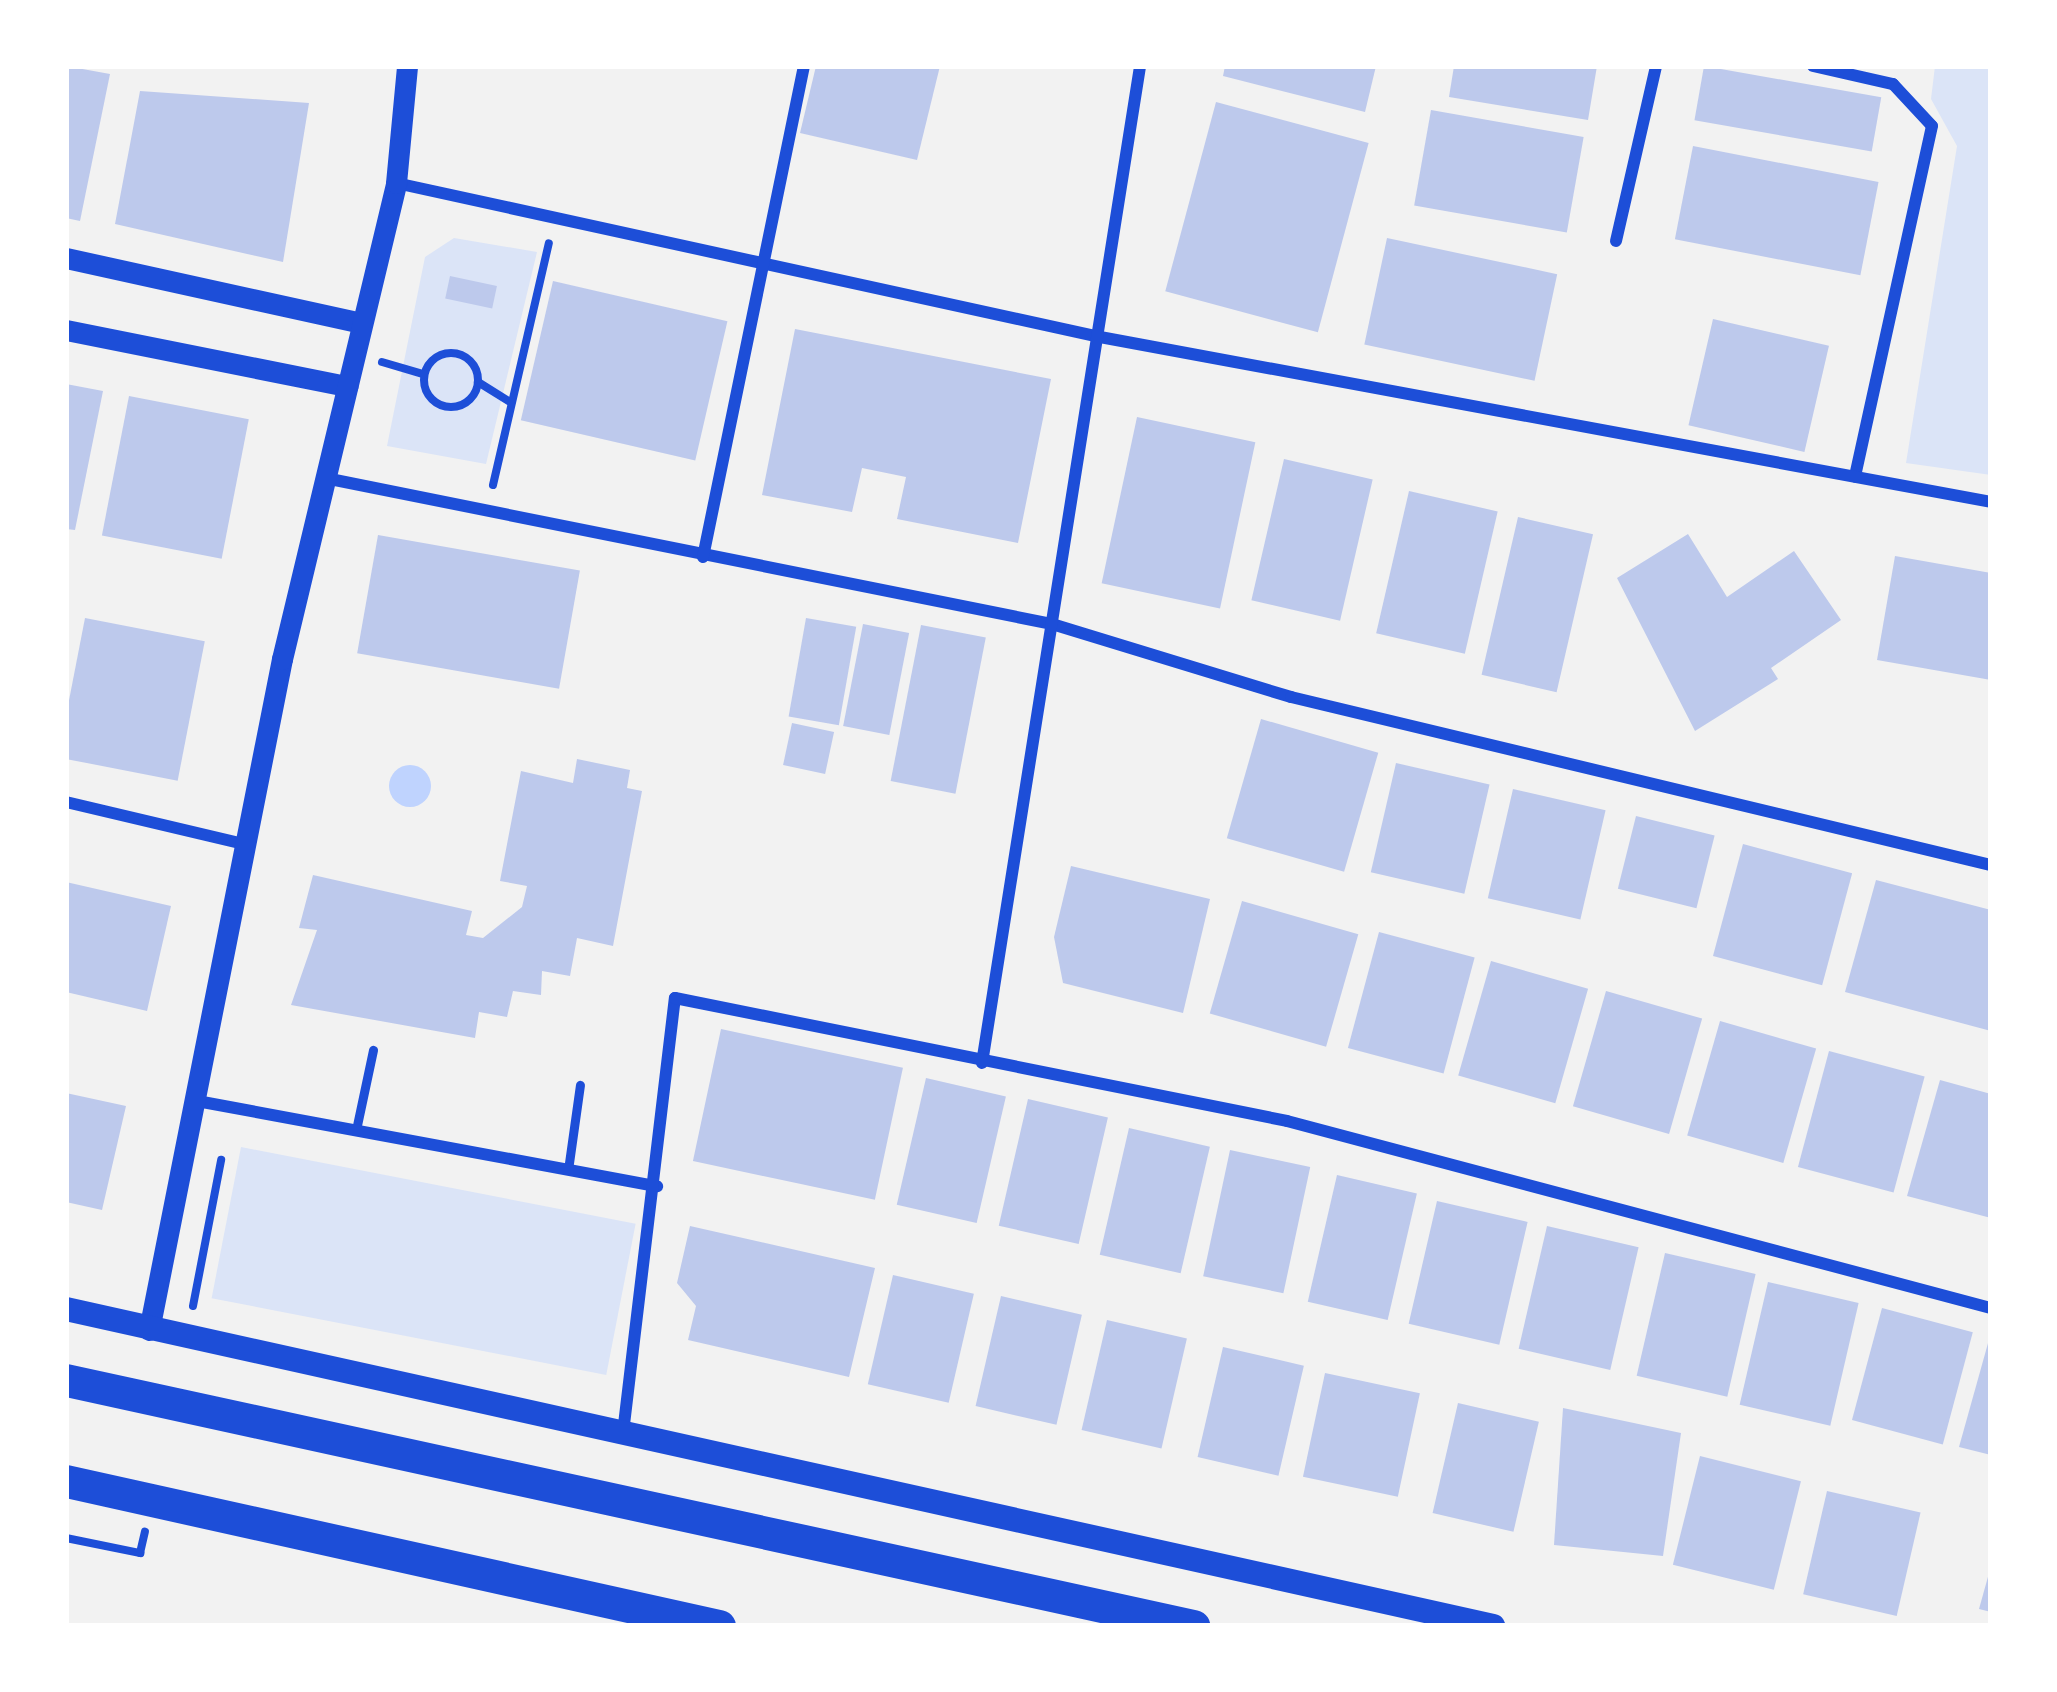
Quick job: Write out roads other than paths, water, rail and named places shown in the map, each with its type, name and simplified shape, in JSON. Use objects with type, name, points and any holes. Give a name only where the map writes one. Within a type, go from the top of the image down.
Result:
[{"type":"highway","points":[[66,1380],[1192,1626]]},
{"type":"highway","points":[[66,1481],[719,1626]]},
{"type":"main road","points":[[66,1309],[1492,1626]]},
{"type":"street","points":[[149,1330],[357,322],[396,183],[407,66]]},
{"type":"street","points":[[703,557],[804,66]]},
{"type":"street","points":[[982,1063],[1140,66]]},
{"type":"street","points":[[1616,241],[1656,66]]},
{"type":"street","points":[[1813,66],[1893,83],[1932,125],[1855,477]]},
{"type":"street","points":[[396,183],[761,258],[1100,337],[1991,502]]},
{"type":"street","points":[[66,258],[357,322]]},
{"type":"street","points":[[66,330],[346,386]]},
{"type":"street","points":[[325,478],[1052,624],[1292,697],[1991,865]]},
{"type":"street","points":[[66,802],[250,845]]},
{"type":"street","points":[[623,1435],[657,1186],[674,998],[1287,1121],[1991,1308]]},
{"type":"street","points":[[196,1101],[657,1186]]},
{"type":"lane","points":[[356,1130],[373,1050]]},
{"type":"lane","points":[[568,1170],[580,1085]]},
{"type":"water","points":[[410,765],[425,771],[431,786],[425,801],[410,807],[395,801],[389,786],[395,771]]}]
